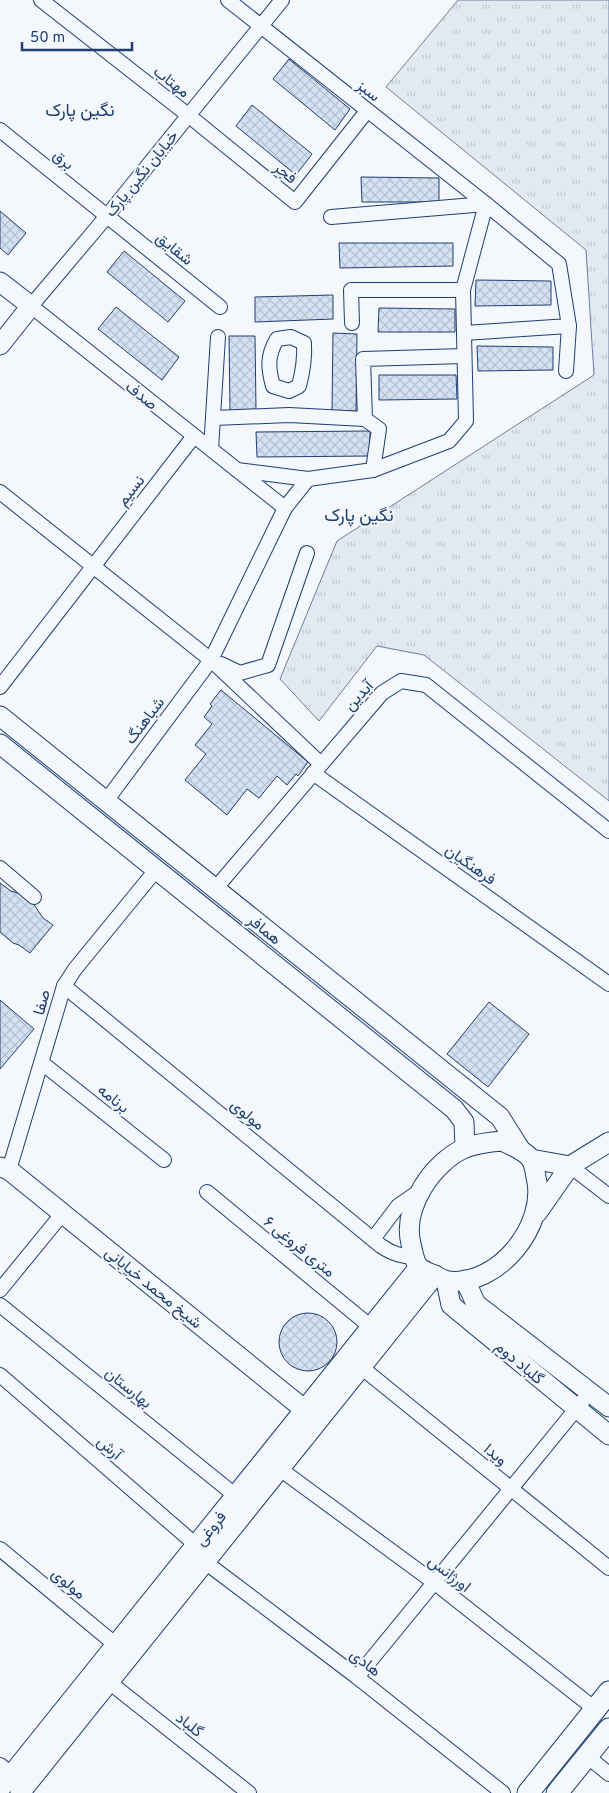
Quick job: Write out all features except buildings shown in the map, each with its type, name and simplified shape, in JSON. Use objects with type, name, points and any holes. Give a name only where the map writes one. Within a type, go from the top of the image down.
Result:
[{"type":"main road","name":"صدف","points":[[0,282],[31,306]]},
{"type":"main road","name":"خیابان نگین پارک","points":[[0,345],[31,306]]},
{"type":"main road","name":"همافر","points":[[0,716],[500,1117],[526,1154]]},
{"type":"main road","name":"همافر","points":[[0,744],[454,1109],[464,1122],[465,1148]]},
{"type":"main road","points":[[374,1044],[387,1027]]},
{"type":"main road","points":[[570,1166],[526,1154],[502,1141],[482,1142],[465,1148],[450,1156],[439,1166],[421,1190],[411,1220],[410,1238],[429,1270],[466,1280],[483,1274],[509,1256],[570,1166],[609,1142]]},
{"type":"main road","points":[[526,1154],[538,1184],[533,1218]]},
{"type":"main road","name":"شیخ محمد خیابانی","points":[[4,1169],[63,1213],[305,1410]]},
{"type":"main road","name":"فروغى","points":[[18,1782],[116,1644],[371,1327],[429,1270]]},
{"type":"main road","name":"فروغى","points":[[0,1789],[18,1782],[109,1682],[361,1367],[429,1270]]},
{"type":"main road","name":"گلباد دوم","points":[[429,1270],[451,1305],[609,1435]]},
{"type":"main road","name":"گلباد دوم","points":[[466,1280],[476,1304],[609,1407]]},
{"type":"main road","points":[[528,1793],[609,1692]]},
{"type":"main road","points":[[557,1793],[609,1729]]},
{"type":"street","name":"مهتاب","points":[[41,0],[188,115]]},
{"type":"street","name":"سبز","points":[[228,0],[559,264],[569,326],[566,371]]},
{"type":"street","name":"خیابان نگین پارک","points":[[31,306],[107,216],[282,0]]},
{"type":"street","name":"فجر","points":[[188,115],[295,202],[367,111]]},
{"type":"street","name":"برق","points":[[0,130],[107,216]]},
{"type":"street","points":[[238,470],[308,479],[373,470],[449,441],[466,421],[463,290],[486,204],[330,217]]},
{"type":"street","name":"شقایق","points":[[107,216],[220,307]]},
{"type":"street","points":[[352,323],[351,290],[463,290]]},
{"type":"street","name":"صدف","points":[[31,306],[285,508]]},
{"type":"street","points":[[464,333],[569,326]]},
{"type":"street","points":[[211,449],[218,337]]},
{"type":"street","points":[[365,419],[364,358],[464,356]]},
{"type":"street","points":[[289,391],[289,415]]},
{"type":"street","points":[[214,418],[289,415],[365,419],[379,430],[373,470]]},
{"type":"street","name":"نسیم","points":[[0,687],[194,436]]},
{"type":"street","name":"شباهنگ","points":[[106,801],[211,660],[285,508],[308,479]]},
{"type":"street","points":[[0,492],[211,660],[240,673],[268,666],[307,553]]},
{"type":"street","name":"فرهنگیان","points":[[211,660],[317,769],[609,984]]},
{"type":"street","name":"آیدین","points":[[216,889],[382,693],[401,681],[426,685],[609,831]]},
{"type":"street","points":[[0,868],[34,897]]},
{"type":"street","name":"صفا","points":[[4,1169],[42,1063],[64,986],[156,870]]},
{"type":"street","name":"مولوی","points":[[64,986],[373,1239],[391,1253],[429,1270]]},
{"type":"street","name":"برنامه","points":[[42,1063],[164,1160]]},
{"type":"street","points":[[570,1166],[609,1196]]},
{"type":"street","points":[[373,1239],[398,1206],[421,1190]]},
{"type":"street","name":"۶ متری فروغی","points":[[207,1192],[371,1327]]},
{"type":"street","points":[[0,1290],[63,1213]]},
{"type":"street","name":"بهارستان","points":[[0,1305],[236,1496]]},
{"type":"street","name":"ویدا","points":[[361,1367],[609,1568]]},
{"type":"street","name":"آرش","points":[[0,1375],[196,1545]]},
{"type":"street","points":[[357,1677],[590,1392]]},
{"type":"street","name":"اورژانس","points":[[280,1469],[435,1583],[595,1709]]},
{"type":"street","name":"مولوی","points":[[0,1549],[116,1644]]},
{"type":"street","name":"هادی","points":[[205,1562],[357,1677],[503,1793]]},
{"type":"street","name":"گلباد","points":[[109,1682],[249,1793]]},
{"type":"street","points":[[587,1756],[609,1774]]},
{"type":"green space","points":[[458,0],[609,0],[609,801],[424,655],[377,646],[319,721],[280,679],[337,541],[594,375],[586,250],[386,87]]},
{"type":"district","name":"نگین پارک","points":[[80,110]]},
{"type":"district","name":"نگین پارک","points":[[359,515]]}]
